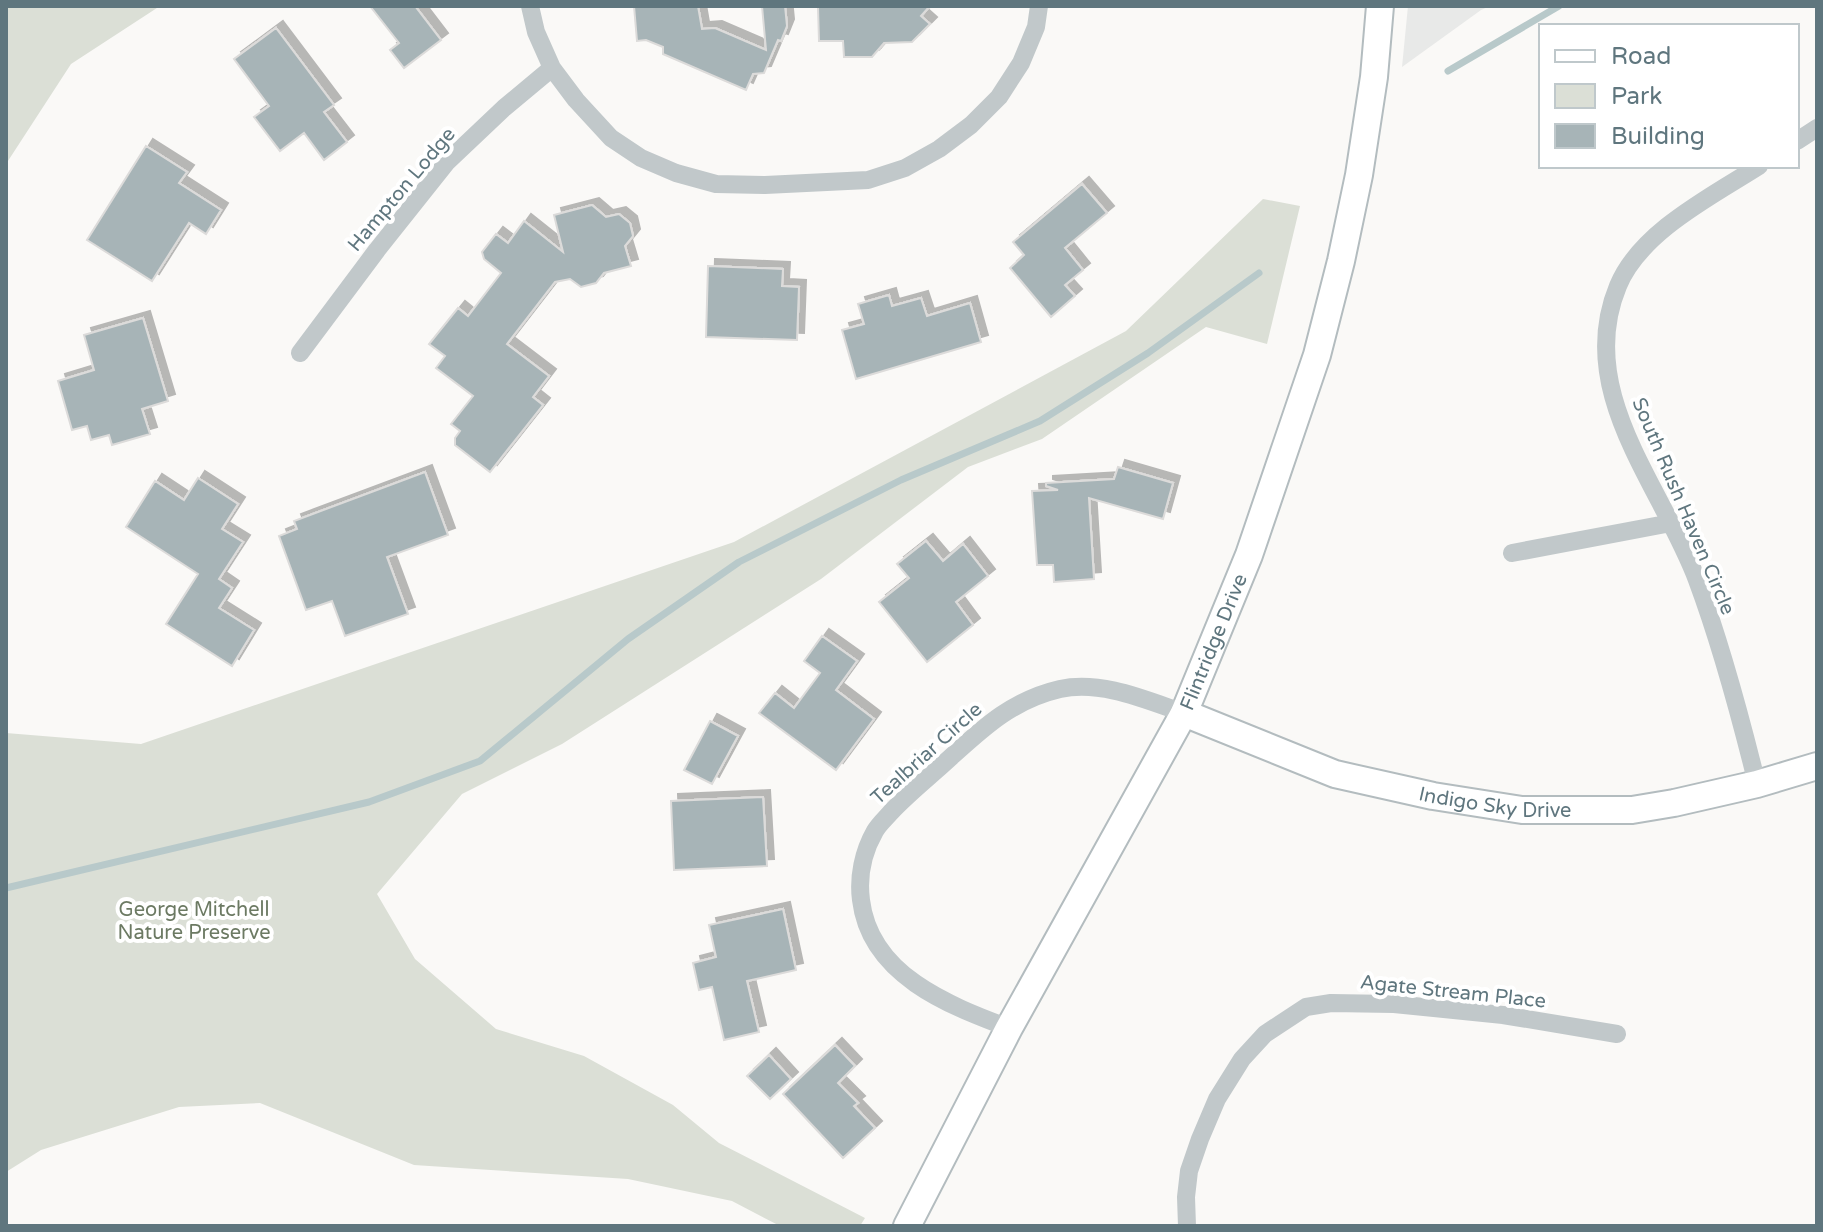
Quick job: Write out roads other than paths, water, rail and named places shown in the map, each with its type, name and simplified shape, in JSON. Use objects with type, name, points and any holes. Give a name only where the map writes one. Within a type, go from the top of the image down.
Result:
[{"type":"street","points":[[530,6],[536,32],[552,68],[611,138],[641,158],[676,173],[716,184],[765,185],[868,180],[905,168],[939,149],[971,125],[999,97],[1021,63],[1036,27],[1039,6]]},
{"type":"street","name":"Flintridge Drive","points":[[907,1226],[1009,1028],[1184,713],[1249,555],[1317,355],[1341,261],[1359,175],[1374,77],[1380,6]]},
{"type":"street","name":"Hampton Lodge","points":[[300,353],[447,162],[552,68]]},
{"type":"street","points":[[1799,140],[1817,128]]},
{"type":"street","name":"South Rush Haven Circle","points":[[1756,168],[1660,232],[1635,256],[1618,284],[1608,316],[1604,349],[1609,383],[1619,415],[1696,577],[1741,718],[1757,784]]},
{"type":"street","points":[[1512,553],[1671,523]]},
{"type":"street","name":"Tealbriar Circle","points":[[1009,1028],[960,1009],[918,986],[887,959],[871,934],[862,908],[859,882],[865,854],[876,829],[907,795],[998,716],[1027,700],[1063,688],[1097,688],[1134,696],[1184,713]]},
{"type":"street","name":"Indigo Sky Drive","points":[[1184,713],[1335,774],[1433,796],[1522,810],[1632,810],[1757,784],[1817,766]]},
{"type":"street","name":"Agate Stream Place","points":[[1187,1226],[1189,1171],[1217,1099],[1242,1059],[1265,1034],[1306,1007],[1331,1003],[1394,1004],[1503,1015],[1617,1034]]},
{"type":"waterway","points":[[1448,71],[1559,6]]},
{"type":"waterway","points":[[6,888],[369,802],[480,761],[628,639],[739,562],[901,480],[1040,421],[1148,353],[1259,273]]},
{"type":"park label","name":"George Mitchell Nature Preserve","points":[[194,920]]}]
